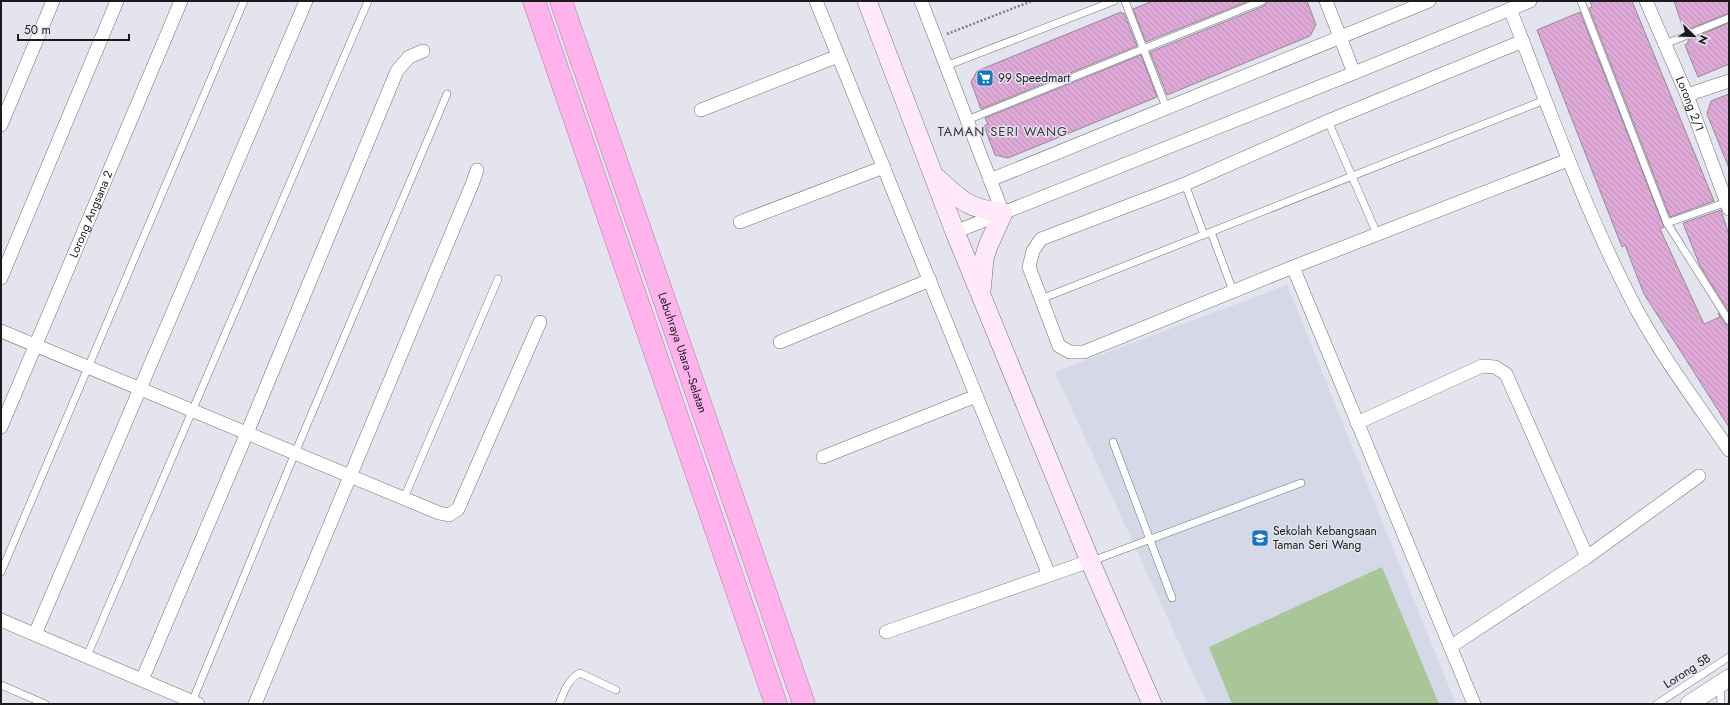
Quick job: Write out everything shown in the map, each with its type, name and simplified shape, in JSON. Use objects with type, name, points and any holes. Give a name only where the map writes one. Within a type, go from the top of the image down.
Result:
[{"type":"highway","points":[[534,1],[776,704]]},
{"type":"highway","name":"Lebuhraya Utara–Selatan","points":[[561,1],[804,704]]},
{"type":"main road","points":[[867,1],[955,232],[1090,561],[1152,704]]},
{"type":"main road","points":[[933,175],[962,202],[981,210],[1003,213],[988,246],[984,259],[981,293]]},
{"type":"street","points":[[1,125],[53,1]]},
{"type":"street","points":[[1,278],[117,1]]},
{"type":"street","name":"Lorong Angsana 2","points":[[1,427],[181,1]]},
{"type":"street","points":[[35,634],[306,1]]},
{"type":"street","points":[[816,1],[1049,575]]},
{"type":"street","points":[[921,1],[1003,213]]},
{"type":"street","points":[[1326,1],[1354,73]]},
{"type":"street","points":[[990,180],[1429,1]]},
{"type":"street","points":[[955,232],[1354,73],[1530,1]]},
{"type":"street","name":"Lorong 2/1","points":[[1646,1],[1687,94],[1728,205]]},
{"type":"street","points":[[1510,9],[1568,160],[1629,295],[1656,342],[1729,450]]},
{"type":"street","points":[[1523,41],[1328,121],[1185,184],[1041,239],[1033,252],[1029,267],[1041,299],[1059,346],[1070,352],[1084,352],[1293,267],[1568,160]]},
{"type":"street","points":[[142,680],[248,433],[397,71],[409,57],[423,51]]},
{"type":"street","points":[[701,110],[838,56]]},
{"type":"street","points":[[1687,94],[1729,81]]},
{"type":"street","points":[[740,222],[884,167]]},
{"type":"street","points":[[255,704],[477,170]]},
{"type":"street","points":[[1293,267],[1474,704]]},
{"type":"street","points":[[780,342],[930,280]]},
{"type":"street","points":[[1,331],[439,513],[450,515],[458,509],[540,322]]},
{"type":"street","points":[[1357,423],[1482,366],[1496,367],[1506,374],[1587,557]]},
{"type":"street","points":[[823,457],[976,396]]},
{"type":"street","points":[[1450,647],[1587,557],[1699,476]]},
{"type":"street","points":[[886,632],[1090,561]]},
{"type":"street","points":[[1,620],[142,680],[188,702]]},
{"type":"street","points":[[1688,704],[1724,681]]},
{"type":"lane","points":[[1,572],[244,1]]},
{"type":"lane","points":[[87,656],[368,1]]},
{"type":"lane","points":[[946,66],[1114,1]]},
{"type":"lane","points":[[1125,1],[1166,107]]},
{"type":"lane","points":[[967,120],[1262,1]]},
{"type":"lane","points":[[1581,1],[1667,224],[1729,321]]},
{"type":"lane","points":[[1665,44],[1729,18]]},
{"type":"lane","points":[[188,702],[447,94]]},
{"type":"lane","points":[[1041,299],[1545,100]]},
{"type":"lane","points":[[1328,121],[1377,234]]},
{"type":"lane","points":[[1185,184],[1233,291]]},
{"type":"lane","points":[[1667,224],[1728,205]]},
{"type":"lane","points":[[404,498],[498,279]]},
{"type":"lane","points":[[1113,442],[1172,598]]},
{"type":"lane","points":[[1090,561],[1301,483]]},
{"type":"lane","name":"Lorong 5B","points":[[1658,704],[1729,657]]},
{"type":"lane","points":[[559,704],[567,686],[575,676],[580,673],[616,690]]},
{"type":"lane","points":[[1721,704],[1724,681]]},
{"type":"lane","points":[[1,685],[46,704]]},
{"type":"path","points":[[936,39],[1032,1]]},
{"type":"shaded area","name":"Sekolah Kebangsaan Taman Seri Wang","points":[[1287,285],[1456,704],[1207,704],[1055,372]]},
{"type":"green space","points":[[1382,567],[1439,704],[1232,704],[1209,647]]},
{"type":"building","points":[[1153,1],[1249,1],[1146,42],[1133,9]]},
{"type":"building","points":[[1267,1],[1307,1],[1316,25],[1310,36],[1167,95],[1150,52],[1264,6]]},
{"type":"building","points":[[1590,1],[1632,1],[1714,201],[1670,217],[1589,8],[1592,7]]},
{"type":"building","points":[[1674,1],[1729,1],[1729,13],[1684,31]]},
{"type":"building","points":[[1121,12],[1122,14],[1124,13],[1137,46],[981,109],[971,82],[977,71]]},
{"type":"building","points":[[1580,12],[1664,227],[1660,229],[1704,324],[1720,317],[1718,313],[1725,324],[1729,326],[1729,427],[1644,294],[1625,245],[1622,247],[1537,30]]},
{"type":"building","points":[[1729,23],[1729,64],[1698,77],[1685,45],[1688,43],[1688,40]]},
{"type":"building","points":[[1141,55],[1157,97],[1008,158],[995,155],[984,126],[988,124],[985,118]]},
{"type":"building","points":[[1729,94],[1729,168],[1707,114],[1711,101]]},
{"type":"building","points":[[1721,210],[1729,235],[1729,312],[1700,266],[1683,223]]},
{"type":"place","name":"99 Speedmart","points":[[985,78]]},
{"type":"place","name":"Sekolah Kebangsaan Taman Seri Wang","points":[[1260,538]]},
{"type":"district","name":"TAMAN SERI WANG","points":[[1003,131]]}]
